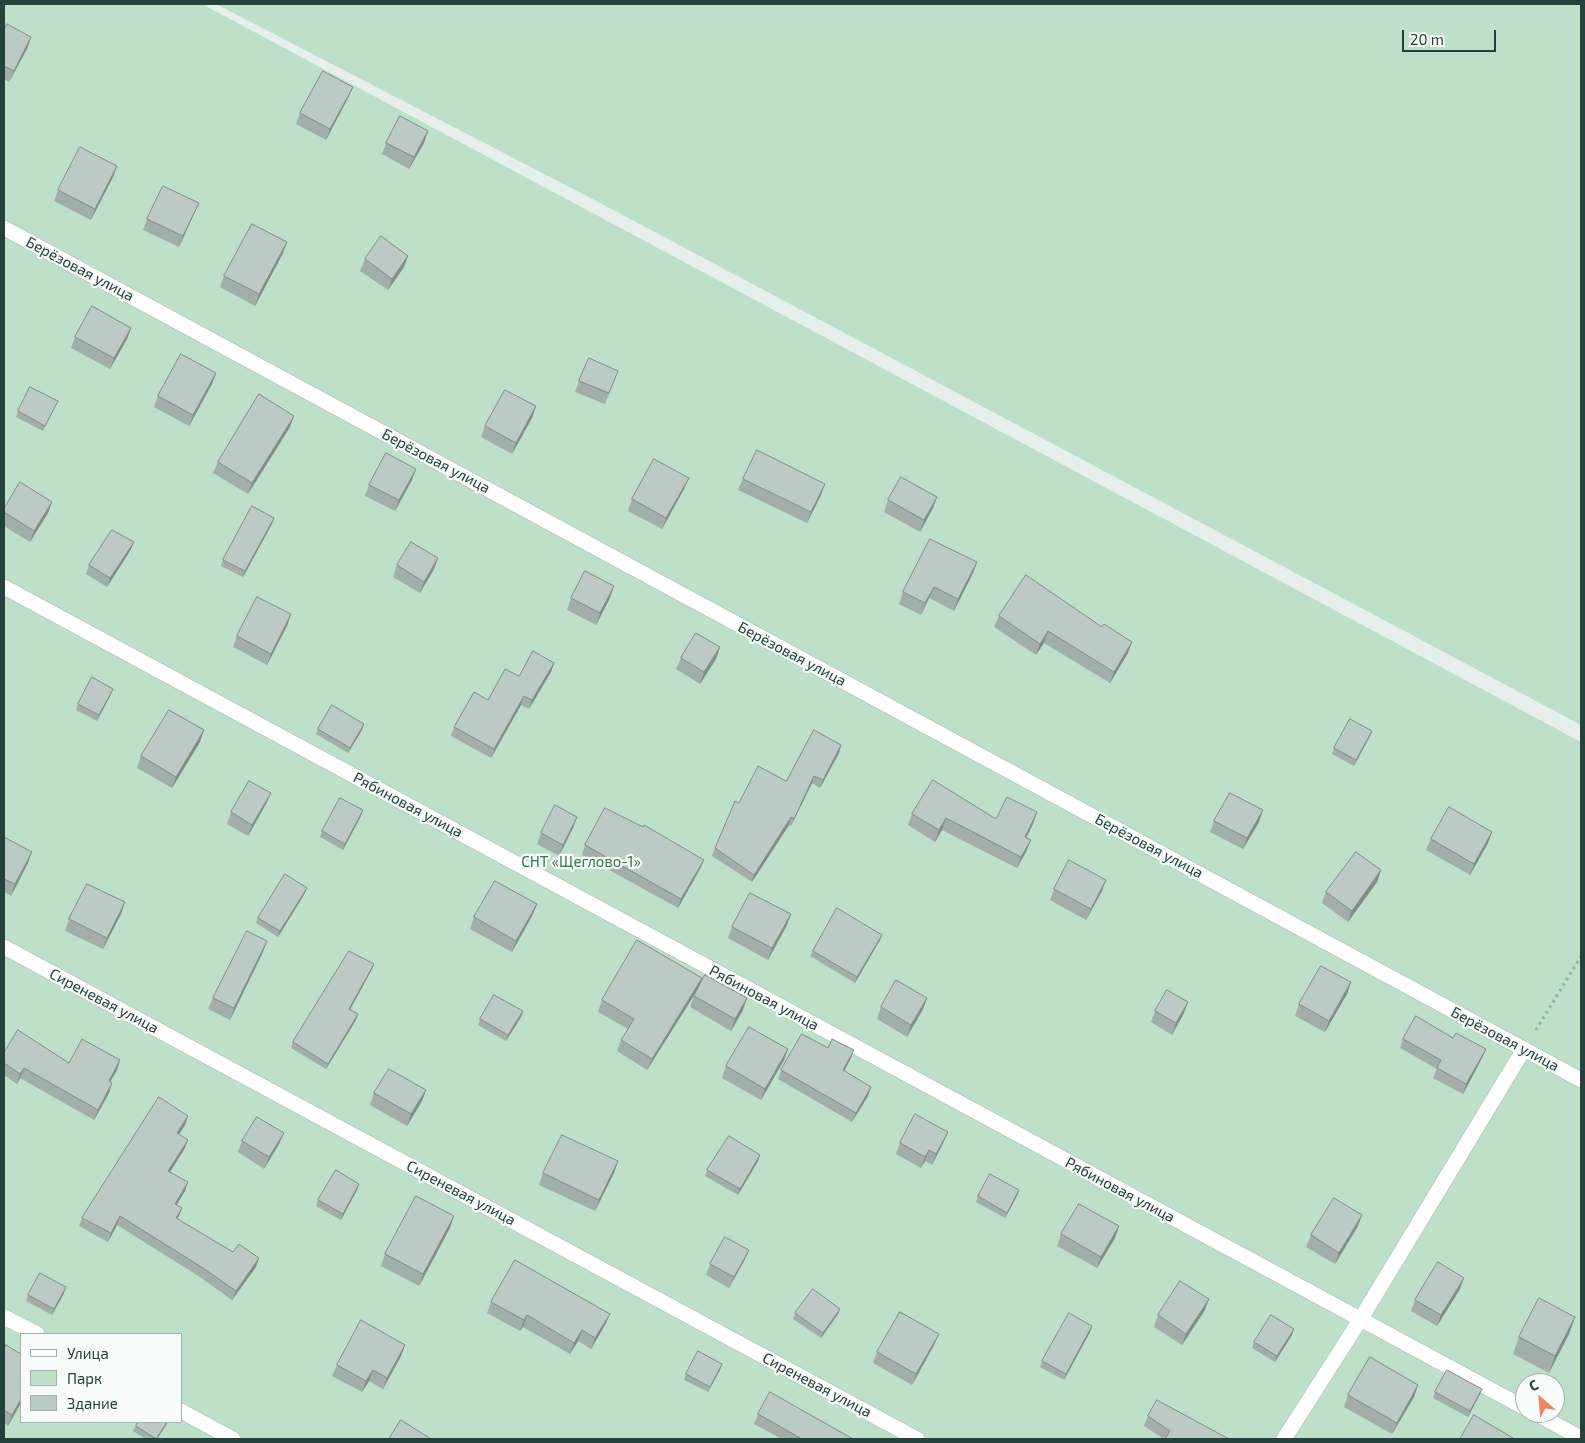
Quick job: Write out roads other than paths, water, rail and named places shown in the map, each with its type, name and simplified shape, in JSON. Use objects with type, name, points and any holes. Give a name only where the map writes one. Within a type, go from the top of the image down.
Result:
[{"type":"street","name":"Берёзовая улица","points":[[4,228],[1581,1080]]},
{"type":"street","name":"Рябиновая улица","points":[[4,587],[1515,1403]]},
{"type":"street","name":"Сиреневая улица","points":[[4,947],[917,1439]]},
{"type":"street","points":[[1284,1439],[1360,1320],[1524,1049]]},
{"type":"street","points":[[4,1317],[35,1333]]},
{"type":"street","points":[[182,1412],[233,1439]]},
{"type":"street","points":[[1553,1423],[1581,1438]]},
{"type":"park label","name":"СНТ «Щеглово-1»","points":[[581,862]]}]
